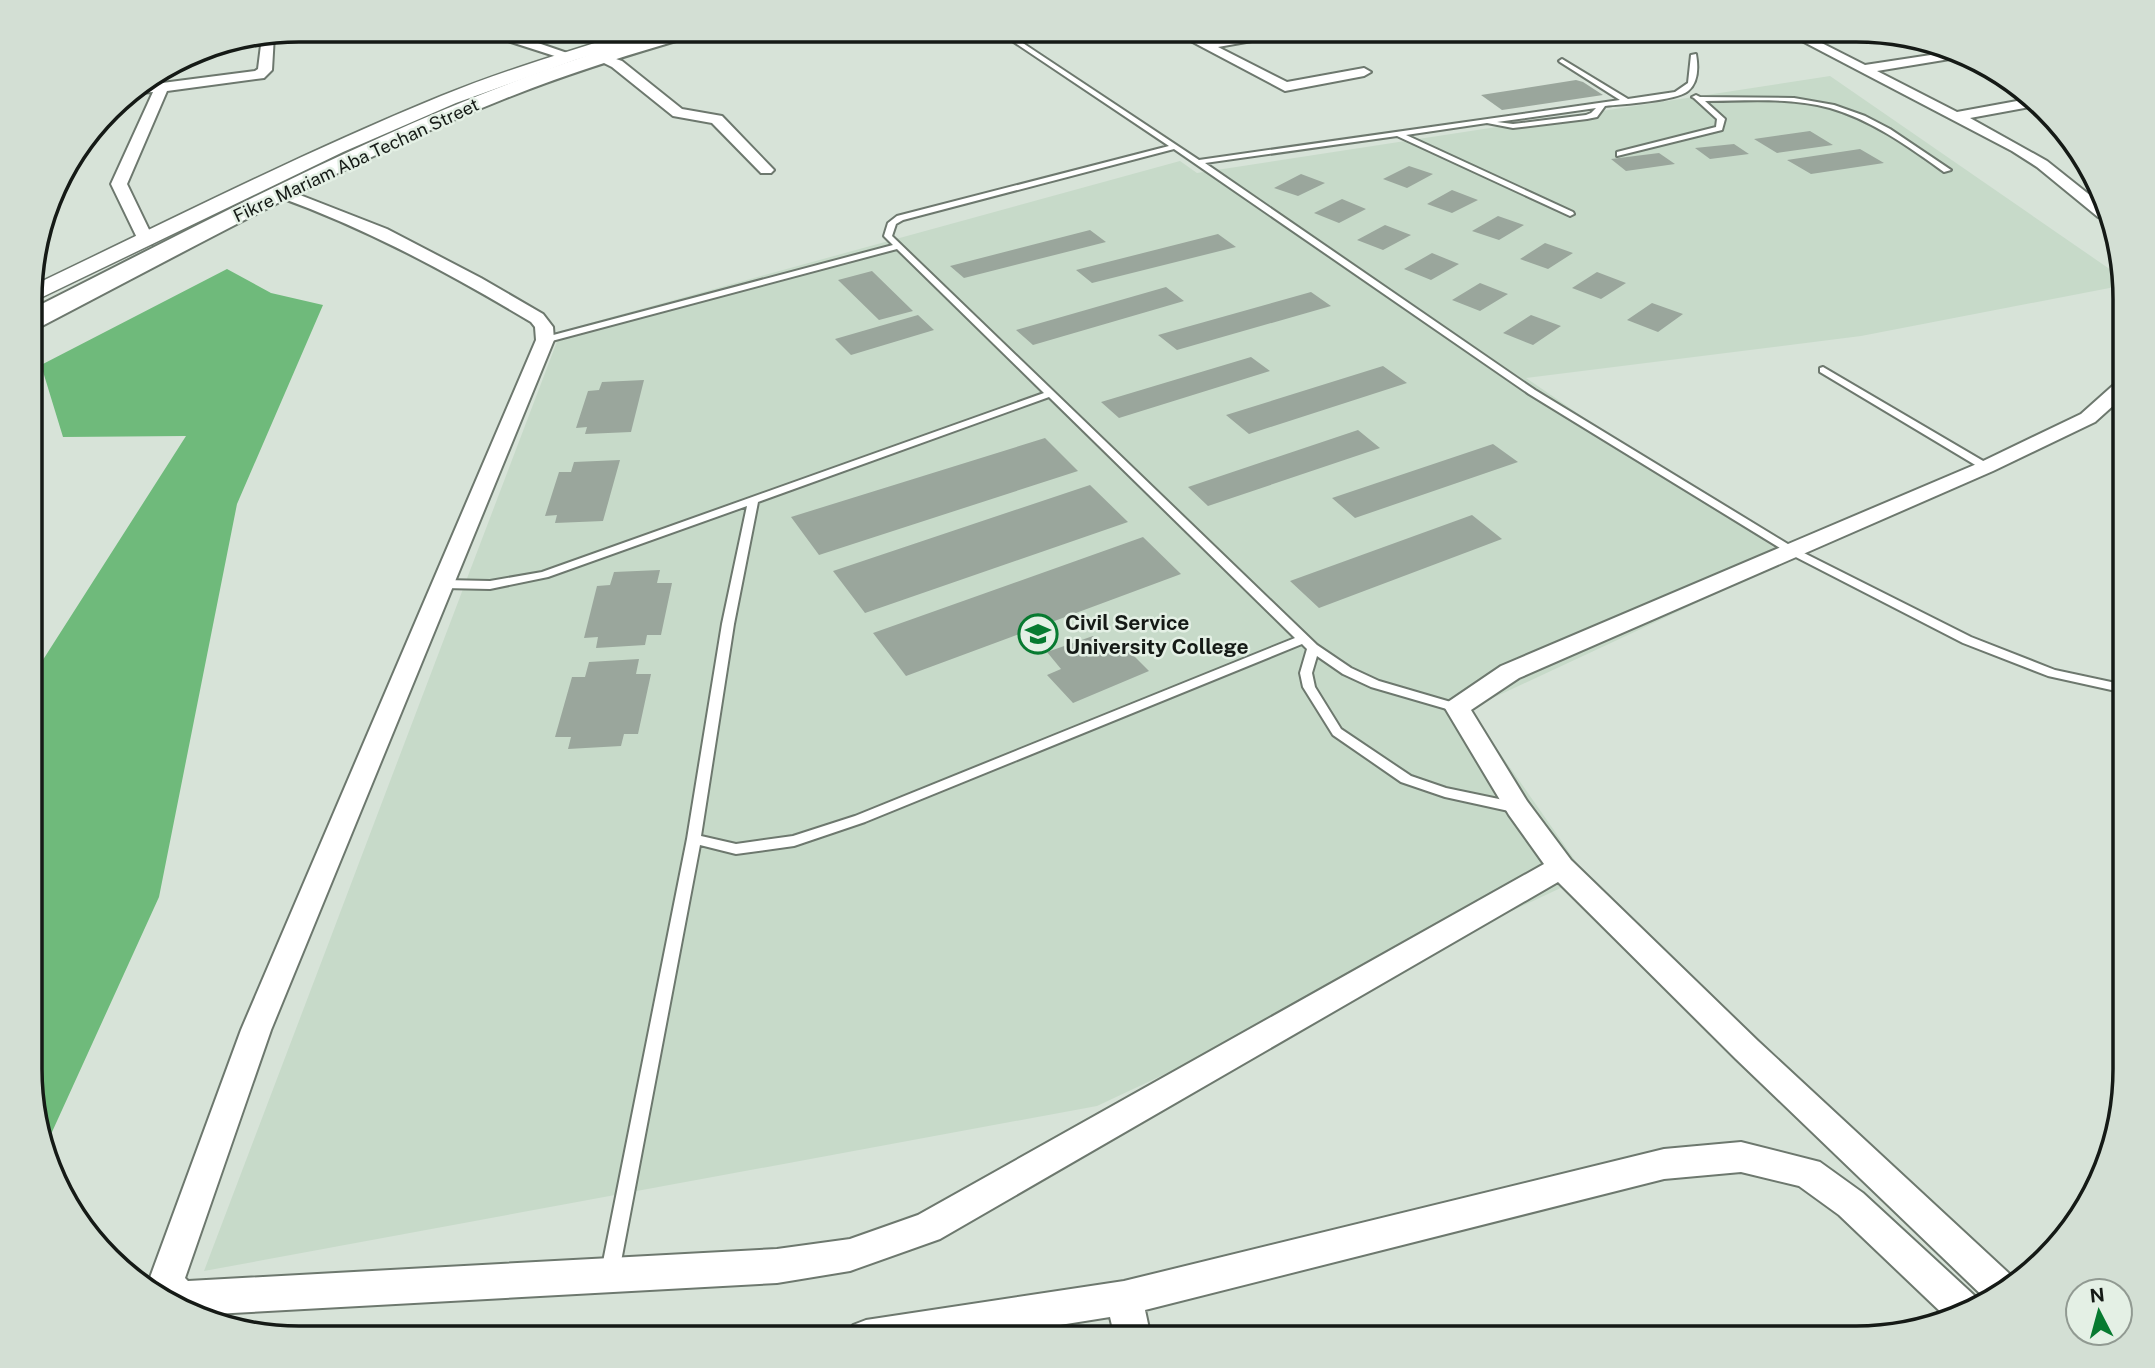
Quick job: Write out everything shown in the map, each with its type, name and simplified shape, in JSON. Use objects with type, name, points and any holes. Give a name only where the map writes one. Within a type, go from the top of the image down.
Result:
[{"type":"main road","name":"Fikre Mariam Aba Techan Street","points":[[42,315],[282,193],[465,107],[601,58],[634,42]]},
{"type":"street","points":[[525,42],[569,56]]},
{"type":"street","points":[[43,290],[335,148],[450,99],[569,56],[621,42]]},
{"type":"street","points":[[1200,42],[1286,87],[1364,72]]},
{"type":"street","points":[[1206,45],[1223,42]]},
{"type":"street","points":[[1810,42],[1956,116],[2042,164],[2095,207]]},
{"type":"street","points":[[149,90],[259,75],[265,70],[268,44]]},
{"type":"street","points":[[1862,69],[1942,57]]},
{"type":"street","points":[[601,58],[623,69],[678,113],[717,119],[766,170]]},
{"type":"street","points":[[146,240],[119,184],[161,89]]},
{"type":"street","points":[[1956,116],[2024,104]]},
{"type":"street","points":[[179,1297],[166,1283],[256,1030],[545,340],[544,327],[537,318],[449,266],[328,208],[282,193]]},
{"type":"street","points":[[1996,1285],[1747,1050],[1561,867],[1518,807],[1457,708],[1510,672],[1986,467],[2088,418],[2113,396]]},
{"type":"street","points":[[183,1299],[777,1266],[850,1255],[928,1228],[1561,867]]},
{"type":"street","points":[[943,1326],[1124,1298],[1664,1164],[1741,1157],[1808,1173],[1851,1204],[1958,1304]]},
{"type":"street","points":[[1124,1298],[1130,1326]]},
{"type":"lane","points":[[1017,42],[1198,162],[1532,392],[1792,551],[1967,640],[2052,673],[2113,686]]},
{"type":"lane","points":[[1198,162],[1688,90],[1693,84],[1694,55]]},
{"type":"lane","points":[[1562,61],[1626,101]]},
{"type":"lane","points":[[1620,154],[1720,128],[1721,119],[1688,90]]},
{"type":"lane","points":[[1698,99],[1816,104],[1847,111],[1889,130],[1947,170]]},
{"type":"lane","points":[[1396,133],[1570,214]]},
{"type":"lane","points":[[1173,146],[900,218],[892,223],[888,236],[896,247],[1308,644],[1347,671],[1375,684],[1457,708]]},
{"type":"lane","points":[[545,340],[896,247]]},
{"type":"lane","points":[[1824,370],[1986,467]]},
{"type":"lane","points":[[444,584],[490,585],[544,575],[1049,394]]},
{"type":"lane","points":[[609,1275],[694,839],[728,624],[753,501]]},
{"type":"lane","points":[[1308,644],[1309,687],[1337,732],[1406,779],[1445,792],[1518,807]]},
{"type":"lane","points":[[694,839],[736,849],[794,841],[860,819],[1308,644]]},
{"type":"shaded area","name":"Civil Service University College","points":[[1830,76],[2111,270],[2112,287],[1861,336],[1526,378],[1791,559],[1469,709],[1586,876],[1097,1106],[204,1271],[561,331],[1180,161],[1197,173]]},
{"type":"green space","points":[[227,269],[271,293],[323,305],[237,504],[159,897],[51,1135],[44,1103],[42,1069],[42,661],[186,436],[63,437],[42,364]]},
{"type":"building","points":[[1576,80],[1603,95],[1502,110],[1481,95]]},
{"type":"building","points":[[1810,131],[1833,145],[1777,153],[1754,139]]},
{"type":"building","points":[[1734,144],[1749,154],[1710,159],[1695,148]]},
{"type":"building","points":[[1860,149],[1884,163],[1811,174],[1787,160]]},
{"type":"building","points":[[1659,153],[1675,164],[1626,171],[1611,159]]},
{"type":"building","points":[[1409,166],[1433,174],[1407,188],[1383,179]]},
{"type":"building","points":[[1301,174],[1325,183],[1298,196],[1274,188]]},
{"type":"building","points":[[1452,190],[1478,200],[1452,213],[1427,204]]},
{"type":"building","points":[[1342,199],[1366,209],[1339,223],[1314,213]]},
{"type":"building","points":[[1498,216],[1524,225],[1499,240],[1472,231]]},
{"type":"building","points":[[1385,225],[1411,235],[1383,250],[1357,240]]},
{"type":"building","points":[[1090,230],[1106,242],[964,278],[950,266]]},
{"type":"building","points":[[1218,234],[1236,247],[1092,283],[1076,270]]},
{"type":"building","points":[[1545,243],[1573,253],[1548,269],[1520,259]]},
{"type":"building","points":[[1432,253],[1459,264],[1431,280],[1404,269]]},
{"type":"building","points":[[872,271],[913,311],[879,320],[838,280]]},
{"type":"building","points":[[1597,272],[1626,283],[1601,299],[1572,288]]},
{"type":"building","points":[[1480,283],[1508,294],[1480,311],[1452,300]]},
{"type":"building","points":[[1166,287],[1184,301],[1033,345],[1016,330]]},
{"type":"building","points":[[1311,292],[1331,306],[1177,350],[1158,335]]},
{"type":"building","points":[[1652,303],[1683,314],[1658,332],[1627,320]]},
{"type":"building","points":[[918,315],[934,330],[851,355],[835,339]]},
{"type":"building","points":[[1531,315],[1561,326],[1533,345],[1503,333]]},
{"type":"building","points":[[1251,357],[1270,371],[1119,418],[1101,402]]},
{"type":"building","points":[[1383,366],[1407,383],[1249,434],[1226,415]]},
{"type":"building","points":[[644,380],[631,432],[585,434],[587,427],[576,428],[588,391],[599,390],[602,382]]},
{"type":"building","points":[[1358,430],[1380,448],[1208,506],[1188,487]]},
{"type":"building","points":[[1045,438],[1078,471],[819,555],[791,517]]},
{"type":"building","points":[[1493,444],[1518,462],[1355,518],[1332,498]]},
{"type":"building","points":[[620,460],[603,521],[555,523],[557,515],[545,516],[559,472],[571,472],[574,462]]},
{"type":"building","points":[[1090,485],[1128,522],[865,613],[833,571]]},
{"type":"building","points":[[1472,515],[1502,539],[1319,608],[1290,581]]},
{"type":"building","points":[[1143,537],[1181,574],[906,676],[873,633]]},
{"type":"building","points":[[660,570],[657,583],[672,583],[661,635],[647,635],[645,645],[596,648],[598,637],[584,638],[597,586],[610,585],[614,572]]},
{"type":"building","points":[[1093,636],[1106,651],[1122,644],[1149,671],[1073,703],[1047,675],[1061,669],[1047,652]]},
{"type":"building","points":[[639,659],[636,674],[651,674],[638,734],[624,734],[621,746],[568,749],[571,737],[555,737],[572,677],[585,677],[589,662]]},
{"type":"place","name":"Civil Service University College","points":[[1038,634]]}]
